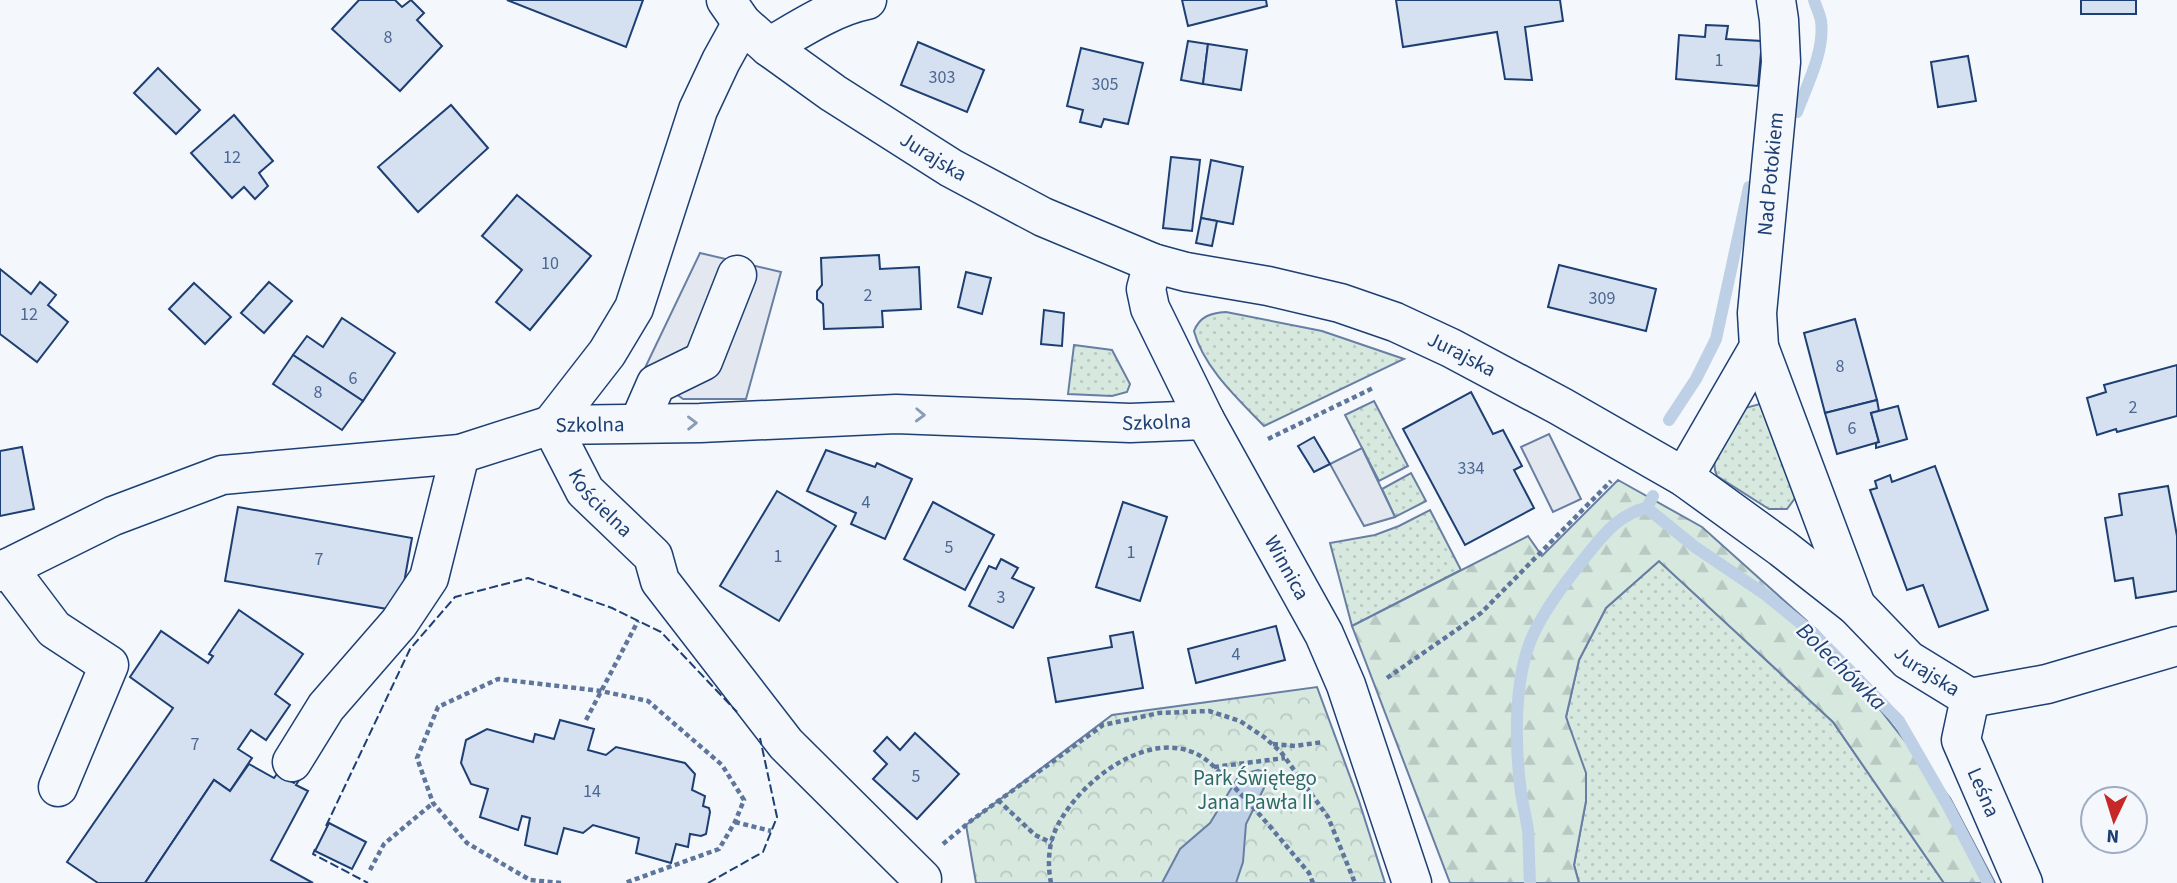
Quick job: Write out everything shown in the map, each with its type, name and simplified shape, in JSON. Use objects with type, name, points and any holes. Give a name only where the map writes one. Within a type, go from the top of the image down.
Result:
[{"type":"street","points":[[551,425],[607,353],[634,308],[698,110],[721,61],[746,24],[810,23],[855,2],[867,0]]},
{"type":"street","name":"Nad Potokiem","points":[[1776,0],[1781,62],[1757,313],[1759,348],[1856,606]]},
{"type":"street","name":"Jurajska","points":[[746,24],[853,107],[951,168],[1043,216],[1153,263],[1340,303],[1395,322],[1451,348],[1684,477],[1856,606],[1908,660],[1970,698],[2047,684],[2177,646]]},
{"type":"street","name":"Winnica","points":[[1153,263],[1146,289],[1150,308],[1205,420],[1324,634],[1346,685],[1412,883]]},
{"type":"street","points":[[639,424],[656,384],[703,361],[737,275]]},
{"type":"street","points":[[1684,477],[1759,348]]},
{"type":"street","name":"Szkolna","points":[[4,570],[113,516],[222,475],[460,454],[551,425],[896,414],[1130,423],[1205,420]]},
{"type":"street","name":"Kościelna","points":[[551,425],[585,491],[653,556],[660,581],[786,744],[917,874]]},
{"type":"street","points":[[292,762],[326,707],[399,623],[429,578],[460,454]]},
{"type":"street","points":[[4,570],[54,629],[109,665],[58,787]]},
{"type":"street","name":"Leśna","points":[[1970,698],[1961,740],[2023,883]]},
{"type":"path","points":[[1268,439],[1373,388]]},
{"type":"path","points":[[1381,682],[1481,613],[1619,473]]},
{"type":"path","points":[[586,720],[638,621]]},
{"type":"path","points":[[561,883],[530,880],[467,843],[433,803],[417,758],[438,707],[498,679],[601,691],[648,701],[722,765],[744,800],[719,849],[625,883]]},
{"type":"path","points":[[917,874],[998,800],[1102,725],[1159,713],[1209,711],[1240,720],[1264,737],[1286,758],[1328,817],[1355,883]]},
{"type":"path","points":[[1051,883],[1048,867],[1052,843],[1061,818],[1080,792],[1107,769],[1156,748],[1182,749],[1204,758],[1257,810],[1309,873],[1313,883]]},
{"type":"path","points":[[1213,767],[1286,758]]},
{"type":"path","points":[[998,800],[1035,835],[1052,843]]},
{"type":"path","points":[[370,870],[383,844],[433,803]]},
{"type":"path","points":[[735,822],[771,831]]},
{"type":"green space","points":[[1226,312],[1322,331],[1404,359],[1264,426],[1214,370],[1194,331],[1199,322],[1207,316]]},
{"type":"green space","points":[[1074,345],[1112,350],[1130,384],[1127,392],[1112,396],[1068,394]]},
{"type":"green space","points":[[1374,401],[1408,466],[1379,481],[1345,415]]},
{"type":"green space","points":[[1760,404],[1767,406],[1798,494],[1787,509],[1769,509],[1717,476],[1715,458],[1722,440],[1745,408]]},
{"type":"green space","points":[[1411,473],[1426,501],[1395,517],[1382,489]]},
{"type":"green space","points":[[1618,480],[1702,527],[1818,631],[1950,798],[1995,883],[1944,883],[1833,722],[1659,561],[1606,608],[1579,660],[1566,717],[1586,773],[1586,801],[1574,865],[1579,883],[1450,883],[1352,626],[1528,536],[1542,556]]},
{"type":"green space","points":[[1430,510],[1461,570],[1352,626],[1330,543],[1375,535]]},
{"type":"green space","points":[[1659,561],[1833,722],[1944,883],[1579,883],[1574,865],[1586,801],[1566,717],[1579,660],[1606,608]]},
{"type":"green space","name":"Park Świętego Jana Pawła II","points":[[1317,687],[1359,801],[1385,883],[976,883],[966,825],[1112,715]]},
{"type":"shaded area","points":[[700,253],[781,272],[746,399],[683,399],[644,370]]},
{"type":"shaded area","points":[[1549,434],[1581,499],[1553,512],[1521,447]]},
{"type":"shaded area","points":[[1362,448],[1395,517],[1364,526],[1330,464]]},
{"type":"water","points":[[1258,770],[1266,772],[1269,778],[1246,824],[1243,862],[1236,883],[1162,883],[1180,849],[1210,823],[1237,779],[1243,774]]},
{"type":"building","points":[[359,0],[395,0],[402,7],[411,0],[424,13],[417,20],[442,46],[400,91],[332,29]]},
{"type":"building","points":[[507,0],[643,0],[626,47]]},
{"type":"building","points":[[1182,0],[1266,0],[1267,6],[1188,26]]},
{"type":"building","points":[[1396,0],[1560,0],[1563,21],[1525,27],[1532,80],[1505,79],[1497,32],[1403,47]]},
{"type":"building","points":[[2081,0],[2136,0],[2136,14],[2081,14]]},
{"type":"building","points":[[1706,25],[1728,26],[1726,39],[1762,41],[1758,86],[1676,79],[1679,35],[1705,37]]},
{"type":"building","points":[[1188,41],[1208,44],[1203,84],[1181,80]]},
{"type":"building","points":[[918,42],[984,70],[967,112],[901,85]]},
{"type":"building","points":[[1208,44],[1247,50],[1241,90],[1203,84]]},
{"type":"building","points":[[1081,48],[1143,63],[1128,124],[1104,119],[1101,127],[1080,122],[1083,110],[1067,106]]},
{"type":"building","points":[[1968,56],[1976,101],[1938,107],[1931,62]]},
{"type":"building","points":[[158,68],[200,110],[176,134],[134,93]]},
{"type":"building","points":[[451,105],[488,148],[418,212],[378,167]]},
{"type":"building","points":[[234,115],[273,161],[259,173],[268,186],[255,199],[244,187],[232,198],[191,153]]},
{"type":"building","points":[[1171,157],[1200,160],[1192,231],[1163,228]]},
{"type":"building","points":[[1211,160],[1243,167],[1233,224],[1201,218]]},
{"type":"building","points":[[517,195],[591,256],[530,330],[496,302],[522,270],[482,236]]},
{"type":"building","points":[[1201,218],[1217,221],[1212,246],[1196,243]]},
{"type":"building","points":[[879,255],[880,269],[919,267],[921,309],[882,311],[883,327],[824,329],[823,304],[817,299],[817,291],[822,285],[821,258]]},
{"type":"building","points":[[1559,265],[1656,289],[1646,331],[1548,307]]},
{"type":"building","points":[[0,269],[31,294],[40,282],[56,295],[48,305],[68,322],[37,362],[0,334]]},
{"type":"building","points":[[966,272],[991,278],[982,314],[958,307]]},
{"type":"building","points":[[269,282],[292,301],[264,333],[241,313]]},
{"type":"building","points":[[194,283],[231,317],[205,344],[169,309]]},
{"type":"building","points":[[1044,310],[1064,313],[1062,346],[1041,344]]},
{"type":"building","points":[[342,318],[395,353],[363,401],[293,355],[307,336],[323,347]]},
{"type":"building","points":[[1855,319],[1877,400],[1825,413],[1804,333]]},
{"type":"building","points":[[293,355],[363,401],[342,430],[273,384]]},
{"type":"building","points":[[2177,365],[2177,416],[2097,435],[2087,398],[2106,392],[2104,385]]},
{"type":"building","points":[[1471,392],[1493,434],[1503,430],[1522,466],[1514,470],[1534,508],[1465,545],[1403,429]]},
{"type":"building","points":[[1877,400],[1879,411],[1871,413],[1879,442],[1837,454],[1825,413]]},
{"type":"building","points":[[1898,406],[1907,439],[1876,448],[1876,443],[1879,442],[1871,413]]},
{"type":"building","points":[[1314,437],[1330,464],[1314,472],[1298,446]]},
{"type":"building","points":[[22,447],[34,509],[0,516],[0,451]]},
{"type":"building","points":[[826,450],[875,467],[877,463],[912,479],[885,539],[851,524],[856,513],[807,491]]},
{"type":"building","points":[[1935,466],[1988,610],[1939,627],[1923,585],[1907,590],[1870,490],[1877,488],[1875,481],[1890,475],[1892,482]]},
{"type":"building","points":[[2168,486],[2177,536],[2177,591],[2136,598],[2133,578],[2115,581],[2105,518],[2122,515],[2119,494]]},
{"type":"building","points":[[777,491],[836,526],[779,621],[720,586]]},
{"type":"building","points":[[933,502],[994,535],[965,590],[904,559]]},
{"type":"building","points":[[1123,502],[1167,517],[1140,601],[1096,587]]},
{"type":"building","points":[[238,507],[412,538],[399,611],[225,581]]},
{"type":"building","points":[[1001,559],[1018,568],[1012,578],[1034,588],[1013,628],[969,606],[989,566],[996,569]]},
{"type":"building","points":[[239,610],[303,654],[275,694],[290,705],[266,740],[251,730],[238,749],[252,758],[230,791],[214,780],[145,883],[98,883],[67,862],[173,708],[130,677],[161,631],[208,663],[213,656],[209,654]]},
{"type":"building","points":[[1276,626],[1285,660],[1196,683],[1188,649]]},
{"type":"building","points":[[1133,632],[1143,688],[1056,702],[1048,658],[1112,647],[1110,636]]},
{"type":"building","points":[[560,720],[594,729],[588,750],[606,755],[616,747],[685,763],[695,774],[692,790],[705,796],[703,806],[709,808],[706,834],[690,834],[688,847],[676,844],[671,863],[636,853],[639,838],[593,825],[583,833],[564,828],[557,854],[525,845],[530,818],[522,816],[518,830],[480,817],[488,789],[471,784],[461,763],[466,740],[487,729],[533,742],[535,734],[554,739]]},
{"type":"building","points":[[915,733],[959,774],[917,819],[873,779],[887,764],[874,751],[887,737],[900,750]]},
{"type":"building","points":[[249,764],[274,778],[277,774],[294,783],[297,778],[299,780],[296,785],[308,791],[271,860],[313,883],[145,883],[214,780],[230,791]]},
{"type":"building","points":[[329,823],[366,842],[352,869],[315,851]]},
{"type":"waterway","name":"Bolechówka","points":[[1797,112],[1814,68],[1822,32],[1814,0]]},
{"type":"waterway","name":"Bolechówka","points":[[1669,420],[1696,379],[1716,339],[1749,187]]},
{"type":"waterway","name":"Bolechówka","points":[[1653,496],[1647,508],[1695,547],[1766,595],[1815,635],[1899,721],[1988,883]]},
{"type":"waterway","points":[[1530,883],[1528,830],[1521,793],[1517,734],[1519,692],[1526,652],[1549,606],[1596,543],[1618,521],[1647,508]]},
{"type":"fence","points":[[326,826],[410,649],[455,597],[528,578],[612,608],[661,632],[737,712]]},
{"type":"fence","points":[[708,883],[763,852],[777,817],[760,738]]},
{"type":"fence","points":[[315,849],[313,854],[368,883]]}]
